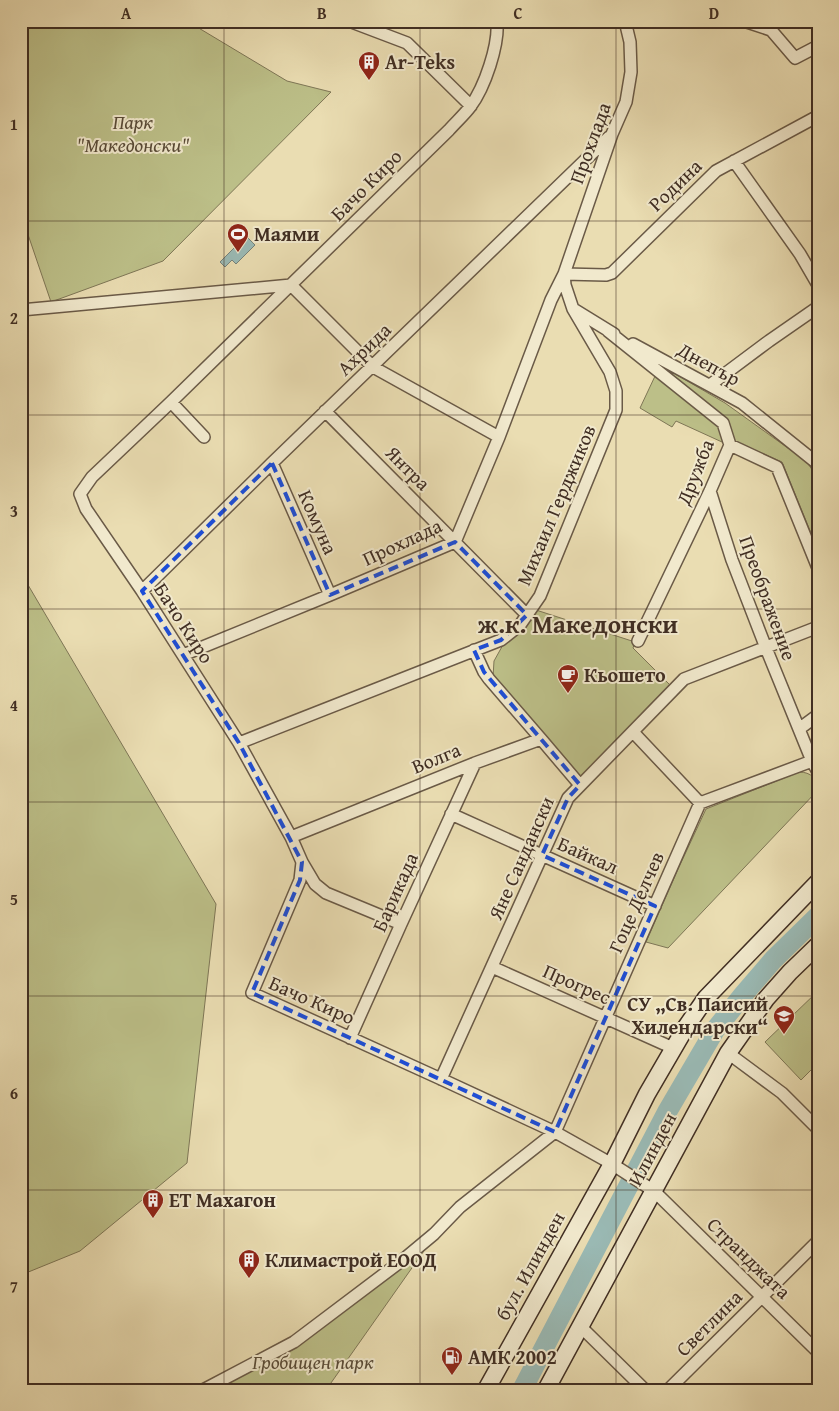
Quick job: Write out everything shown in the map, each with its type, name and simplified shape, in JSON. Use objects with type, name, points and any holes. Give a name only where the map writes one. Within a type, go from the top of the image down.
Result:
[{"type":"main road","name":"Илинден","points":[[612,1164],[647,1094],[673,1048],[706,998],[818,882]]},
{"type":"main road","name":"Илинден","points":[[546,1390],[728,1053],[766,999],[818,945]]},
{"type":"main road","name":"бул. Илинден","points":[[486,1390],[612,1164]]},
{"type":"street","points":[[349,21],[407,43],[471,106]]},
{"type":"street","name":"Бачо Киро","points":[[496,21],[496,44],[492,61],[471,106],[449,130],[291,285],[92,477],[80,494],[86,509],[239,743],[291,837],[302,862],[300,880],[252,993],[555,1132],[628,1174]]},
{"type":"street","name":"Прохлада","points":[[182,655],[455,542],[499,437],[551,300],[564,274],[612,134],[626,102],[631,72],[630,42],[625,21]]},
{"type":"street","points":[[744,21],[772,30],[795,58],[818,46]]},
{"type":"street","name":"Родина","points":[[564,274],[606,275],[612,273],[716,171],[818,116]]},
{"type":"street","name":"Ахрида","points":[[142,592],[325,411],[612,134]]},
{"type":"street","points":[[734,161],[800,254],[818,285]]},
{"type":"street","points":[[564,274],[565,285],[573,309]]},
{"type":"street","points":[[21,310],[291,285],[372,367],[499,437]]},
{"type":"street","points":[[710,385],[818,307]]},
{"type":"street","name":"Днепър","points":[[573,309],[608,331],[742,403],[818,464]]},
{"type":"street","name":"Михаил Герджиков","points":[[239,743],[501,640],[520,625],[540,596],[616,410],[616,391],[610,372],[573,309]]},
{"type":"street","name":"Дружба","points":[[608,331],[723,423],[730,445],[638,641]]},
{"type":"street","points":[[171,402],[204,437]]},
{"type":"street","name":"Янтра","points":[[325,411],[527,615]]},
{"type":"street","points":[[730,445],[777,467],[818,568]]},
{"type":"street","name":"Комуна","points":[[272,463],[330,595]]},
{"type":"street","name":"Преображение","points":[[710,491],[732,560],[766,648],[799,729],[816,763]]},
{"type":"street","name":"Яне Сандански","points":[[441,1079],[568,798],[684,679],[818,627]]},
{"type":"street","points":[[474,650],[489,679],[580,785]]},
{"type":"street","points":[[799,729],[818,715]]},
{"type":"street","points":[[633,732],[700,803],[816,763]]},
{"type":"street","name":"Волга","points":[[291,837],[475,763],[541,739]]},
{"type":"street","name":"Барикада","points":[[350,1038],[475,763]]},
{"type":"street","name":"Гоце Делчев","points":[[555,1132],[700,803]]},
{"type":"street","name":"Байкал","points":[[451,814],[655,906]]},
{"type":"street","points":[[302,862],[315,884],[326,893],[401,924]]},
{"type":"street","name":"Прогрес","points":[[492,967],[673,1048]]},
{"type":"street","points":[[728,1053],[782,1093],[818,1129]]},
{"type":"street","points":[[203,1390],[294,1342],[404,1259],[434,1234],[460,1207],[555,1132]]},
{"type":"street","name":"Странджата","points":[[628,1174],[654,1191],[818,1352]]},
{"type":"street","name":"Светлина","points":[[668,1390],[818,1241]]},
{"type":"street","points":[[580,1326],[645,1390]]},
{"type":"highlighted area","points":[[272,463],[330,595],[455,542],[527,615],[501,640],[474,650],[484,672],[580,785],[568,798],[542,855],[655,906],[555,1132],[252,993],[300,880],[302,862],[239,743],[142,591]]},
{"type":"green space","name":"Парк \"Македонски\"","points":[[21,21],[193,21],[192,24],[287,81],[331,92],[163,261],[51,302],[21,214]]},
{"type":"green space","points":[[641,354],[725,403],[806,461],[818,478],[818,536],[813,538],[782,462],[732,440],[730,430]]},
{"type":"green space","points":[[656,374],[719,423],[722,442],[676,421],[672,427],[640,408]]},
{"type":"green space","points":[[21,573],[216,904],[187,1163],[80,1251],[21,1275]]},
{"type":"green space","points":[[536,610],[635,642],[633,648],[673,688],[580,781],[493,677],[494,661],[504,643]]},
{"type":"green space","points":[[799,772],[807,773],[813,777],[817,783],[818,790],[668,948],[646,942],[706,809]]},
{"type":"green space","points":[[818,991],[818,1063],[801,1080],[765,1042]]},
{"type":"green space","name":"Гробищен парк","points":[[433,1238],[326,1390],[203,1390],[294,1342]]},
{"type":"water","name":"Маями","points":[[246,236],[255,245],[236,264],[232,260],[225,267],[220,262]]},
{"type":"waterway","points":[[522,1390],[667,1112],[715,1030],[773,960],[818,916]]},
{"type":"place","name":"Ar-Teks","points":[[369,81]]},
{"type":"place","name":"Маями","points":[[238,253]]},
{"type":"place","name":"Кьошето","points":[[568,694]]},
{"type":"place","name":"СУ „Св. Паисий Хилендарски“","points":[[784,1035]]},
{"type":"place","name":"ЕТ Махагон","points":[[153,1219]]},
{"type":"place","name":"Климастрой ЕООД","points":[[249,1279]]},
{"type":"place","name":"АМК 2002","points":[[452,1376]]},
{"type":"district","name":"ж.к. Македонски","points":[[578,624]]}]
